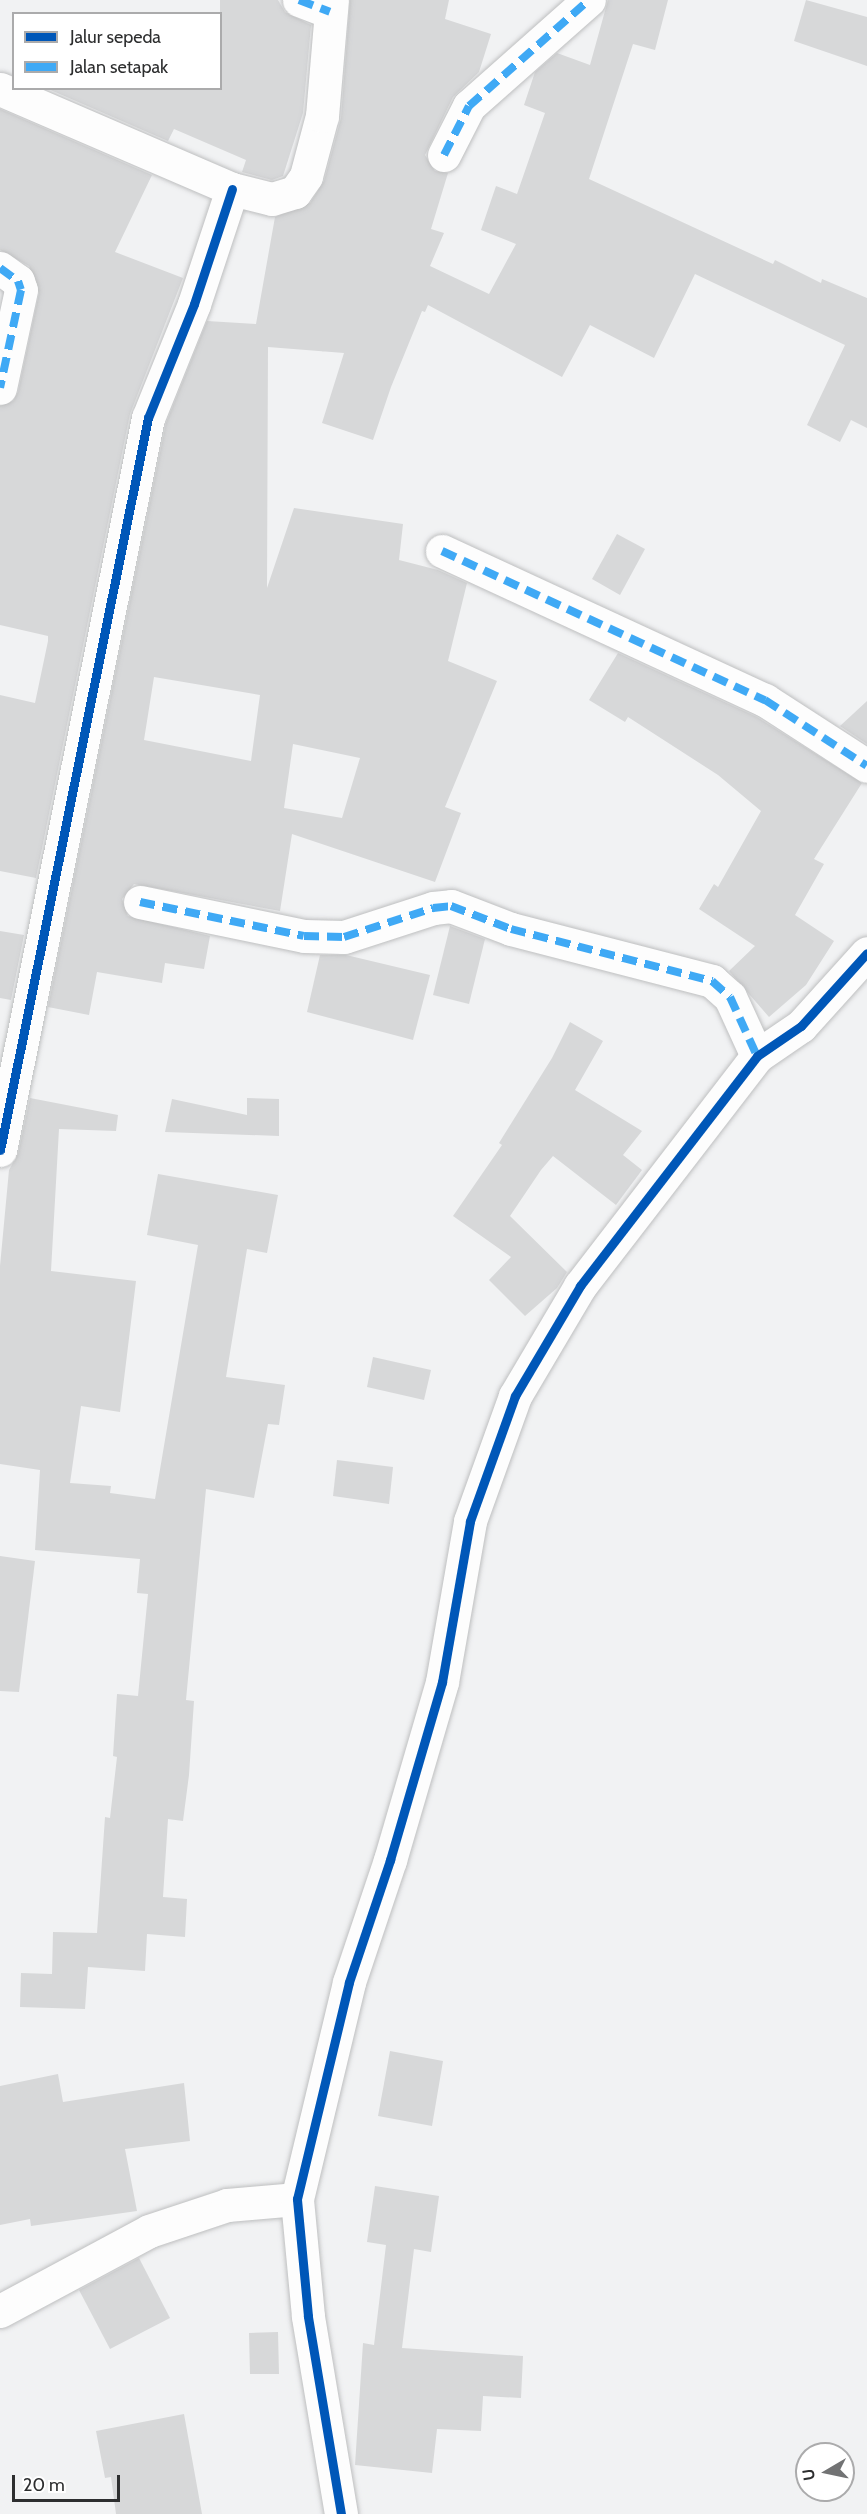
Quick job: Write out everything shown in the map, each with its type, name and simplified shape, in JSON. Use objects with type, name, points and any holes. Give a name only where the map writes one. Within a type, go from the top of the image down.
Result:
[{"type":"street","points":[[0,89],[232,189],[272,200],[295,192],[306,176],[322,116],[331,6],[298,0]]},
{"type":"street","points":[[444,155],[469,106],[589,0]]},
{"type":"street","points":[[0,1150],[148,418],[191,312],[232,189]]},
{"type":"street","points":[[0,268],[18,281],[21,290],[0,388]]},
{"type":"street","points":[[442,551],[765,700],[867,766]]},
{"type":"street","points":[[140,902],[271,927],[304,936],[344,937],[433,908],[451,906],[511,929],[712,981],[730,997],[758,1056]]},
{"type":"street","points":[[340,2514],[308,2316],[297,2199],[348,1982],[390,1860],[442,1682],[470,1521],[515,1396],[580,1286],[758,1056],[801,1026],[867,953]]},
{"type":"street","points":[[0,2311],[149,2231],[226,2205],[297,2199]]},
{"type":"building","points":[[220,0],[278,0],[285,12],[311,25],[303,113],[283,176],[272,180],[242,172],[246,160],[174,129],[168,141],[51,90],[222,90],[222,12],[220,12]]},
{"type":"building","points":[[350,0],[449,0],[445,19],[491,34],[479,72],[453,97],[425,155],[435,171],[448,173],[431,229],[444,233],[430,266],[489,294],[516,244],[481,230],[496,186],[517,194],[545,113],[524,105],[535,72],[557,53],[590,65],[608,0],[668,0],[655,50],[633,44],[589,179],[773,264],[775,260],[821,283],[822,279],[867,298],[867,428],[851,420],[840,442],[807,425],[845,345],[695,274],[654,358],[590,325],[562,377],[428,305],[425,312],[422,311],[391,387],[373,440],[322,423],[344,353],[268,347],[267,588],[294,508],[403,524],[399,560],[438,570],[467,583],[448,661],[497,681],[445,807],[461,813],[435,882],[292,834],[280,911],[134,884],[122,899],[128,916],[210,936],[204,969],[165,963],[162,983],[97,972],[89,1015],[48,1007],[166,423],[207,321],[256,324],[275,217],[310,203],[324,181],[341,118]],"holes":[[[154,677],[260,695],[251,761],[144,740]],[[293,744],[360,758],[342,818],[284,808]]]},
{"type":"building","points":[[806,0],[867,17],[867,66],[794,41]]},
{"type":"building","points":[[0,109],[152,175],[115,252],[183,278],[130,414],[36,878],[0,871],[0,695],[35,703],[48,636],[0,625],[0,406],[13,401],[18,392],[39,293],[29,266],[0,250]]},
{"type":"building","points":[[617,534],[645,549],[620,595],[592,579]]},
{"type":"building","points":[[618,653],[757,717],[862,783],[814,859],[824,864],[795,915],[834,941],[806,985],[769,1017],[729,971],[755,946],[699,909],[714,884],[718,887],[761,811],[718,775],[628,717],[625,722],[589,700]]},
{"type":"building","points":[[867,701],[867,744],[840,726]]},
{"type":"building","points":[[450,926],[485,939],[469,1004],[433,995]]},
{"type":"building","points":[[0,931],[24,935],[11,1000],[0,998]]},
{"type":"building","points":[[320,955],[346,955],[430,975],[413,1040],[307,1012]]},
{"type":"building","points":[[570,1022],[603,1041],[575,1090],[642,1131],[623,1155],[642,1170],[616,1205],[553,1156],[541,1170],[510,1216],[567,1272],[557,1288],[525,1316],[489,1280],[511,1257],[453,1216],[502,1145],[499,1143],[552,1058]]},
{"type":"building","points":[[30,1098],[118,1115],[116,1131],[59,1129],[51,1271],[136,1281],[120,1412],[81,1406],[70,1483],[111,1486],[110,1493],[155,1499],[198,1245],[147,1235],[158,1174],[278,1195],[267,1253],[247,1249],[226,1377],[285,1385],[279,1425],[268,1424],[254,1498],[206,1489],[186,1700],[194,1701],[189,1775],[183,1821],[168,1819],[163,1897],[187,1899],[185,1937],[147,1934],[145,1971],[88,1967],[85,2009],[20,2007],[21,1973],[52,1974],[53,1932],[97,1933],[105,1817],[110,1818],[117,1757],[113,1756],[117,1694],[138,1696],[148,1594],[137,1593],[140,1559],[35,1550],[40,1470],[0,1464],[0,1266],[9,1170],[18,1154]]},
{"type":"building","points":[[247,1098],[279,1099],[279,1136],[165,1132],[172,1099],[247,1115]]},
{"type":"building","points":[[373,1357],[431,1370],[424,1400],[367,1387]]},
{"type":"building","points":[[337,1460],[393,1467],[389,1504],[333,1496]]},
{"type":"building","points":[[0,1556],[35,1561],[19,1692],[0,1691]]},
{"type":"building","points":[[390,2051],[443,2061],[432,2126],[378,2116]]},
{"type":"building","points":[[58,2074],[63,2102],[184,2083],[190,2141],[125,2149],[137,2211],[31,2226],[30,2219],[0,2225],[0,2086]]},
{"type":"building","points":[[375,2186],[439,2196],[431,2252],[414,2249],[402,2348],[523,2356],[521,2398],[483,2396],[481,2431],[437,2429],[432,2473],[355,2465],[363,2343],[374,2345],[386,2245],[367,2242]]},
{"type":"building","points":[[139,2258],[170,2318],[110,2349],[79,2290]]},
{"type":"building","points":[[278,2332],[279,2374],[250,2374],[249,2333]]},
{"type":"building","points":[[184,2414],[202,2514],[116,2514],[111,2477],[105,2478],[96,2431]]},
{"type":"marked path","points":[[299,0],[330,12]]},
{"type":"marked path","points":[[444,155],[469,106],[589,0]]},
{"type":"marked path","points":[[0,268],[18,281],[21,290],[0,388]]},
{"type":"marked path","points":[[442,551],[765,700],[867,766]]},
{"type":"marked path","points":[[140,902],[304,936],[344,937],[433,908],[451,906],[511,929],[712,981],[730,997],[757,1056]]},
{"type":"cycle path","points":[[0,1150],[148,418],[194,304],[232,189]]},
{"type":"cycle path","points":[[341,2514],[308,2316],[297,2199],[349,1982],[390,1860],[442,1682],[470,1521],[515,1396],[580,1286],[757,1056],[801,1026],[867,953]]}]
